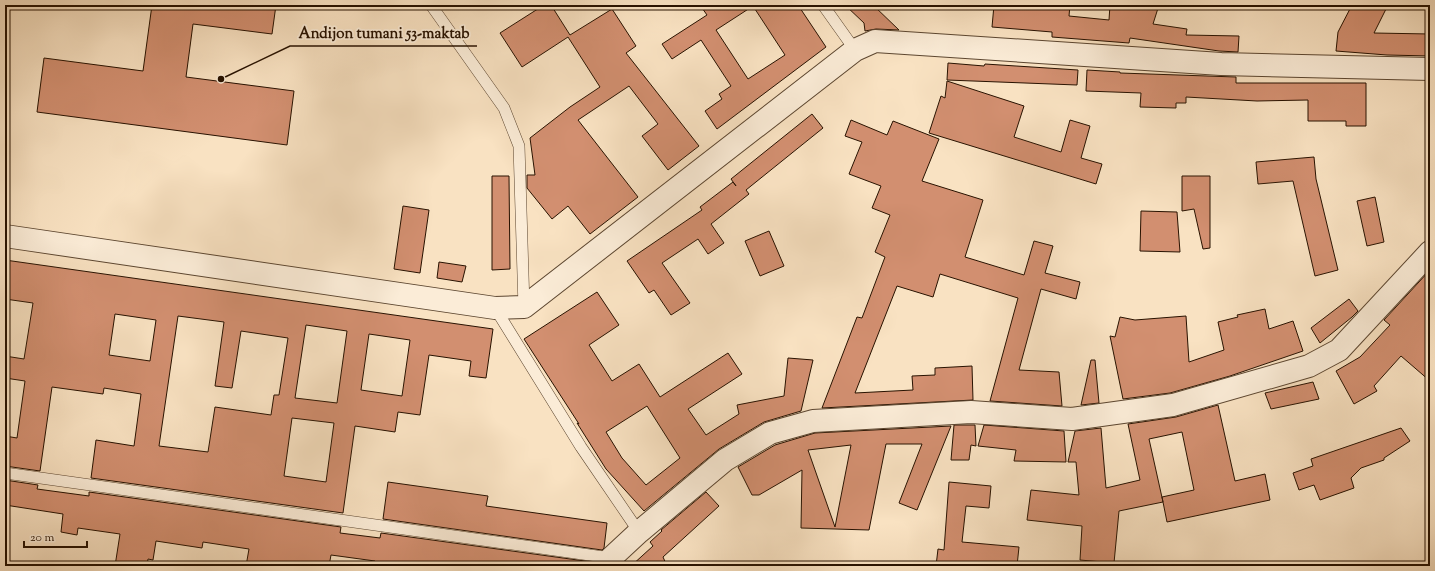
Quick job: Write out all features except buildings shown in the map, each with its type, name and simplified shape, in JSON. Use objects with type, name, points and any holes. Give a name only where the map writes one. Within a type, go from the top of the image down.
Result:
[{"type":"street","points":[[5,236],[495,308],[524,307],[855,50],[875,42],[1221,64],[1430,69]]},
{"type":"street","points":[[607,562],[639,532],[725,460],[770,433],[813,421],[971,412],[1072,418],[1173,404],[1309,366],[1339,350],[1430,252]]},
{"type":"lane","points":[[431,5],[504,108],[519,146],[524,307]]},
{"type":"lane","points":[[823,5],[855,50]]},
{"type":"lane","points":[[495,308],[581,447],[639,532]]},
{"type":"lane","points":[[5,473],[607,562]]},
{"type":"place","name":"Andijon tumani 53-maktab","points":[[221,79]]}]
